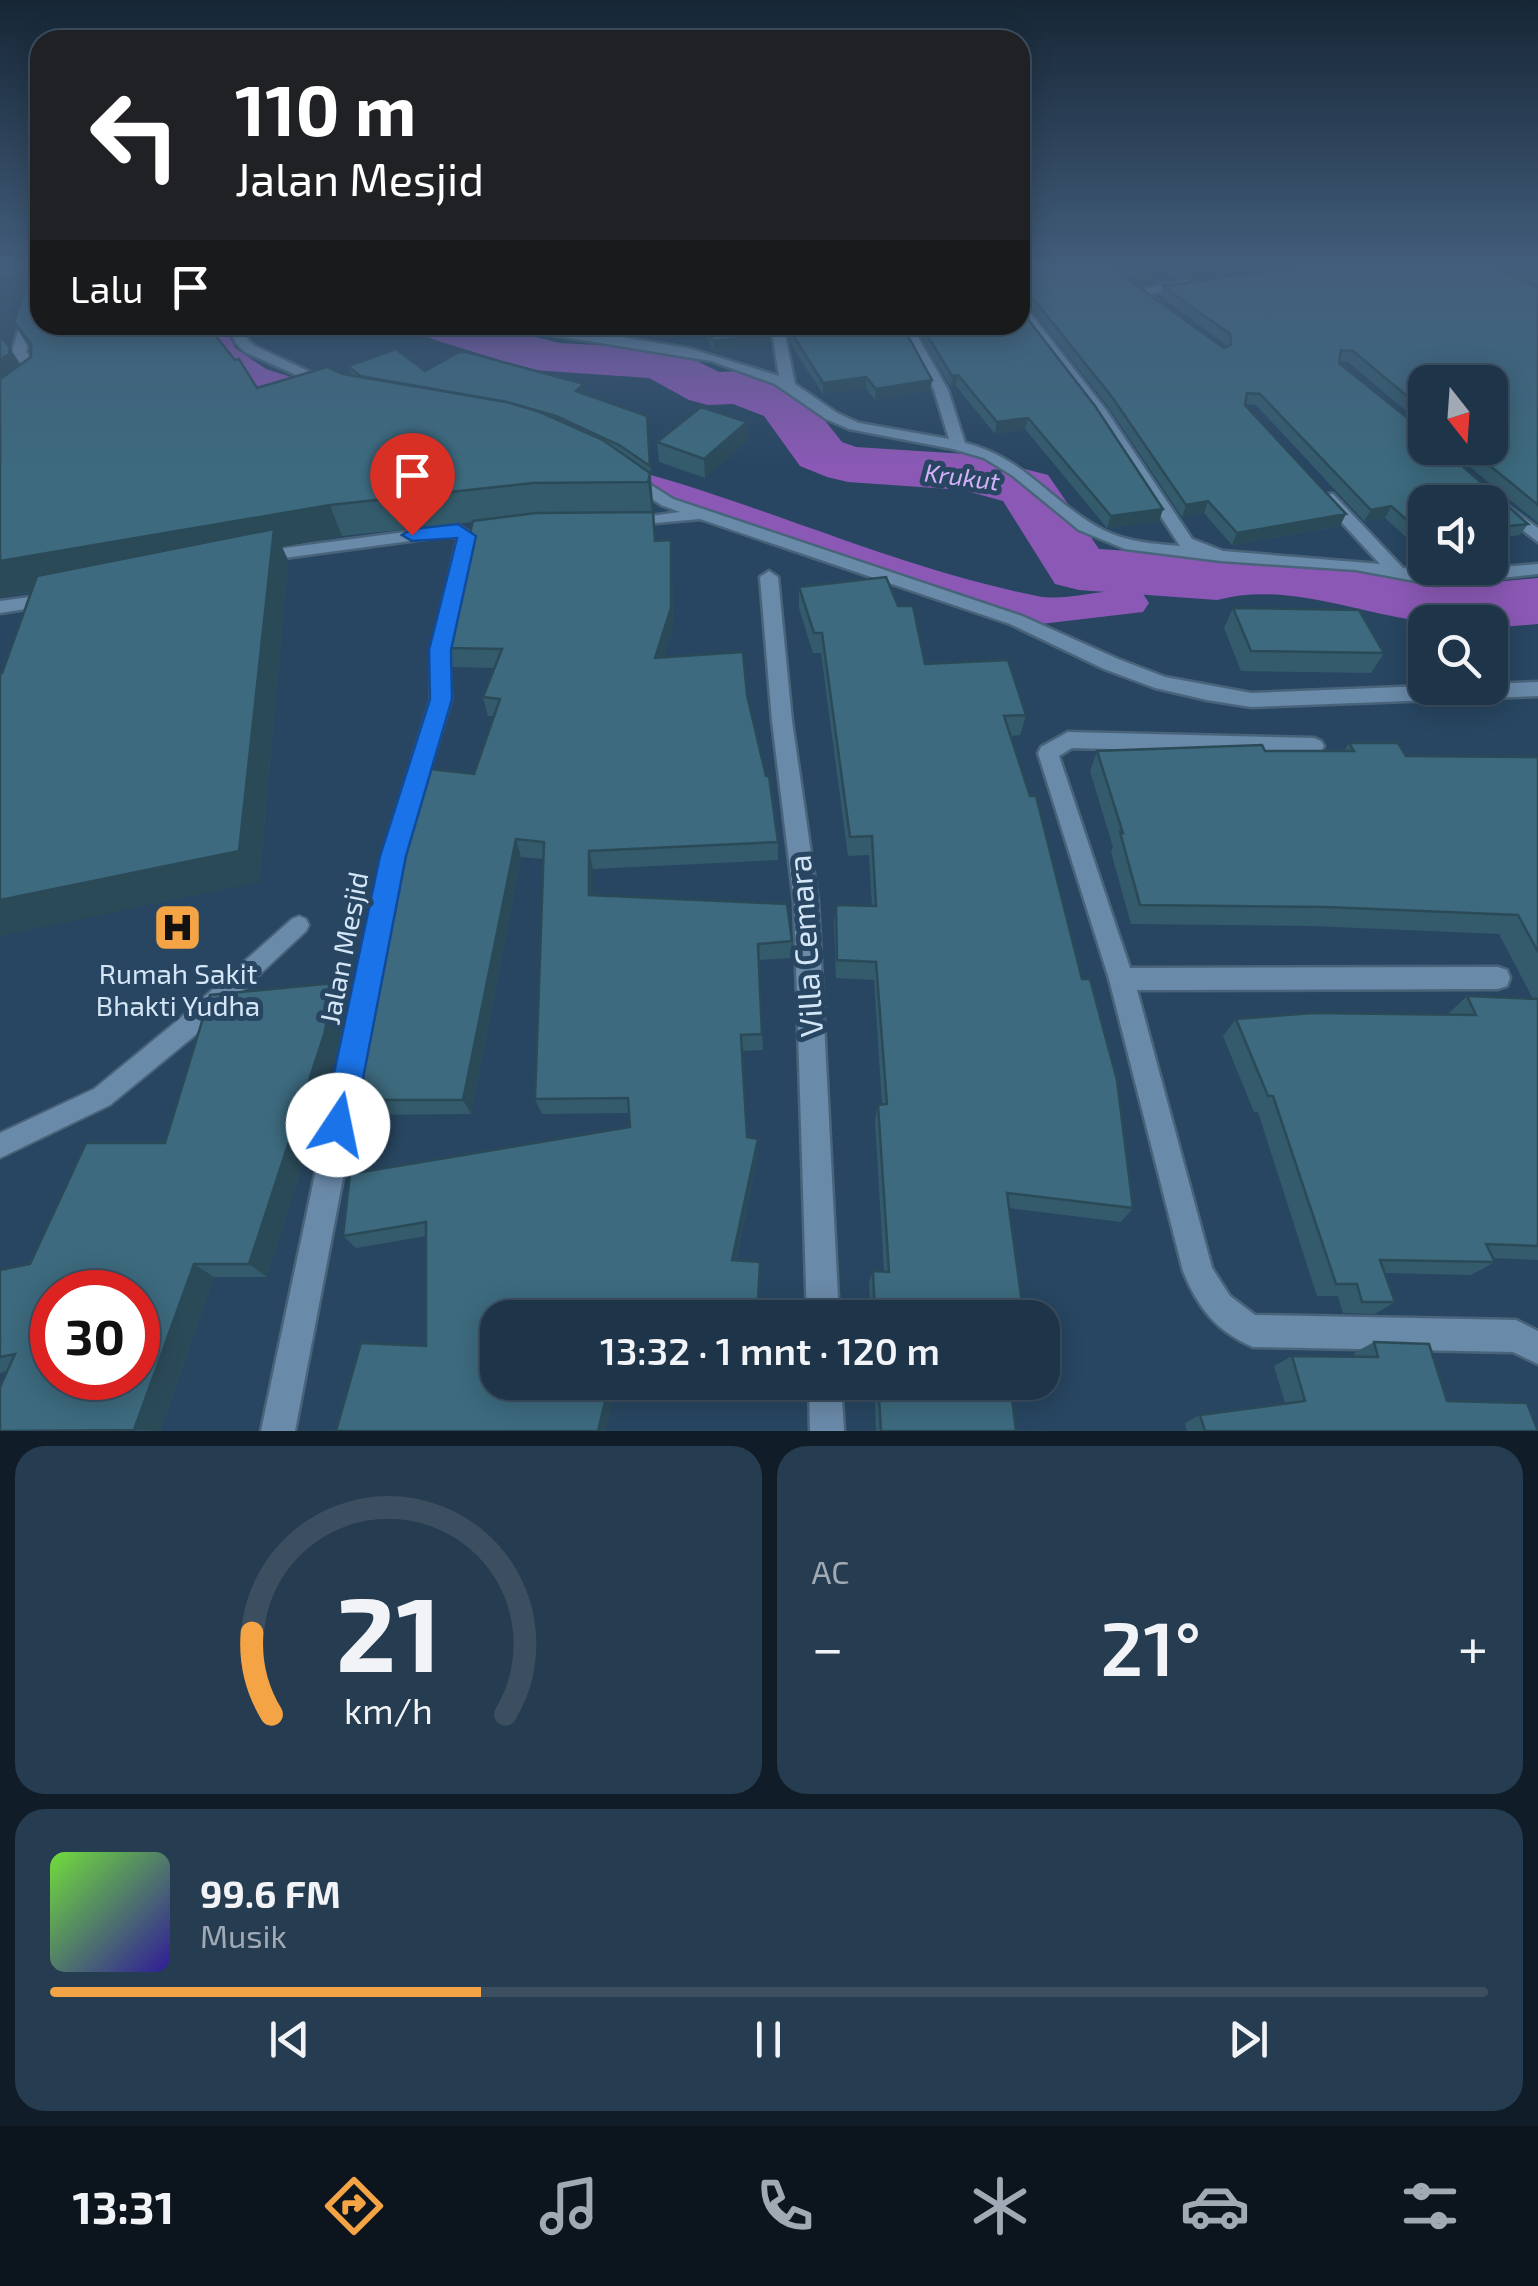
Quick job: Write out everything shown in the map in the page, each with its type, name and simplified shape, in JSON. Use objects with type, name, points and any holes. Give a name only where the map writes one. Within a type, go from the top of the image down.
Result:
[{"type":"street","points":[[0,416],[37,386],[38,376],[19,352],[24,332]]},
{"type":"street","points":[[1038,332],[1101,413],[1186,543],[1206,552]]},
{"type":"street","points":[[240,335],[250,348],[341,391]]},
{"type":"street","points":[[638,335],[788,385],[828,414],[852,425],[958,447],[1010,465],[1101,536],[1136,546],[1356,565],[1437,579],[1538,569]]},
{"type":"street","points":[[778,335],[788,385]]},
{"type":"street","points":[[911,335],[941,390],[958,447]]},
{"type":"street","points":[[627,474],[667,502],[982,608],[1111,664],[1207,693],[1251,700],[1538,689]]},
{"type":"street","points":[[1310,478],[1397,572]]},
{"type":"street","points":[[1508,510],[1538,537]]},
{"type":"street","points":[[606,524],[678,520],[700,514]]},
{"type":"street","points":[[244,560],[342,544],[490,528]]},
{"type":"street","name":"Jalan Mesjid","points":[[278,1431],[393,856],[441,699],[440,650],[466,544],[465,532]]},
{"type":"street","name":"Villa Cemara","points":[[769,577],[806,902],[822,1300]]},
{"type":"street","points":[[0,606],[74,596]]},
{"type":"street","points":[[1314,746],[1068,740],[1048,753],[1121,978],[1198,1271],[1210,1299],[1228,1320],[1254,1331],[1516,1336],[1538,1348]]},
{"type":"street","points":[[1121,978],[1498,978]]},
{"type":"street","points":[[826,1400],[827,1431]]},
{"type":"lane","points":[[0,1146],[102,1097],[185,1029],[299,925]]},
{"type":"building","points":[[22,332],[30,332],[30,335],[215,335],[235,360],[239,359],[257,388],[327,367],[343,374],[507,402],[603,440],[650,473],[648,482],[533,483],[330,505],[0,561],[0,379],[31,357],[31,344]]},
{"type":"building","points":[[1038,332],[1095,406],[1163,509],[1111,516],[1028,418],[997,422],[958,375],[952,376],[927,335]]},
{"type":"building","points":[[1060,332],[1201,332],[1224,348],[1231,345],[1227,332],[1538,332],[1538,505],[1489,465],[1508,465],[1508,365],[1408,365],[1408,397],[1353,351],[1341,350],[1339,363],[1408,418],[1408,465],[1461,465],[1484,485],[1408,485],[1408,521],[1391,506],[1371,510],[1260,394],[1247,393],[1245,405],[1346,514],[1237,533],[1208,501],[1186,505],[1112,397]]},
{"type":"building","points":[[0,335],[10,348],[9,354],[0,360]]},
{"type":"building","points":[[710,335],[762,335],[713,341]]},
{"type":"building","points":[[793,335],[907,335],[932,380],[876,389],[866,377],[823,383]]},
{"type":"building","points":[[396,349],[425,371],[466,352],[584,384],[576,391],[647,416],[650,466],[619,445],[556,416],[507,402],[360,376],[348,366]]},
{"type":"building","points":[[701,407],[747,422],[704,459],[657,442]]},
{"type":"building","points":[[1508,506],[1528,524],[1508,526]]},
{"type":"building","points":[[653,512],[655,541],[671,540],[671,608],[655,658],[743,652],[747,695],[769,776],[778,842],[589,851],[589,895],[787,904],[792,941],[758,944],[762,1034],[741,1035],[747,1137],[758,1139],[732,1260],[760,1262],[758,1300],[480,1300],[480,1400],[605,1400],[598,1431],[336,1431],[361,1343],[426,1346],[426,1222],[343,1236],[350,1174],[630,1127],[628,1098],[535,1099],[544,842],[516,839],[463,1100],[358,1100],[372,975],[403,829],[421,768],[474,774],[500,699],[483,697],[502,649],[447,648],[456,616],[450,616],[473,521],[536,513]]},
{"type":"building","points":[[274,529],[239,851],[0,900],[0,674],[37,576]]},
{"type":"building","points":[[886,577],[898,606],[913,606],[925,664],[1008,660],[1026,715],[1004,716],[1030,796],[1036,796],[1082,979],[1090,979],[1117,1080],[1133,1208],[1007,1193],[1022,1300],[874,1300],[873,1271],[889,1272],[878,1105],[887,1104],[876,962],[837,960],[836,905],[876,906],[872,836],[850,837],[822,633],[814,633],[799,587]]},
{"type":"building","points":[[1233,608],[1359,610],[1384,653],[1251,651]]},
{"type":"building","points":[[1349,743],[1398,743],[1406,756],[1538,757],[1538,952],[1518,915],[1140,905],[1097,751],[1262,745],[1265,751],[1354,751]]},
{"type":"building","points":[[335,983],[324,1035],[249,1264],[194,1264],[160,1358],[160,1270],[30,1270],[30,1400],[145,1400],[134,1430],[0,1431],[0,1387],[15,1354],[0,1357],[0,1270],[30,1264],[86,1143],[165,1143],[210,995]]},
{"type":"building","points":[[1467,996],[1538,999],[1538,1246],[1486,1244],[1495,1262],[1380,1260],[1395,1302],[1362,1302],[1357,1284],[1336,1284],[1273,1096],[1268,1096],[1236,1019],[1312,1013],[1476,1015]]},
{"type":"building","points":[[1374,1342],[1429,1344],[1447,1401],[1527,1403],[1538,1431],[1205,1431],[1200,1415],[1305,1401],[1292,1356],[1378,1357]]},
{"type":"building","points":[[879,1400],[1012,1400],[1016,1431],[881,1431]]},
{"type":"waterway","points":[[214,335],[222,353],[255,376],[333,401]]},
{"type":"waterway","name":"Krukut","points":[[469,335],[560,359],[654,363],[689,376],[708,389],[739,387],[783,404],[821,454],[848,464],[966,472],[1026,488],[1079,569],[1217,578],[1232,572],[1344,581],[1462,608],[1538,601]]},
{"type":"waterway","points":[[603,472],[881,566],[1041,611],[1129,603]]},
{"type":"place","name":"Rumah Sakit Bhakti Yudha","points":[[178,927]]},
{"type":"route","points":[[338,1125],[393,856],[441,699],[440,650],[467,536],[458,530],[412,535]]}]
